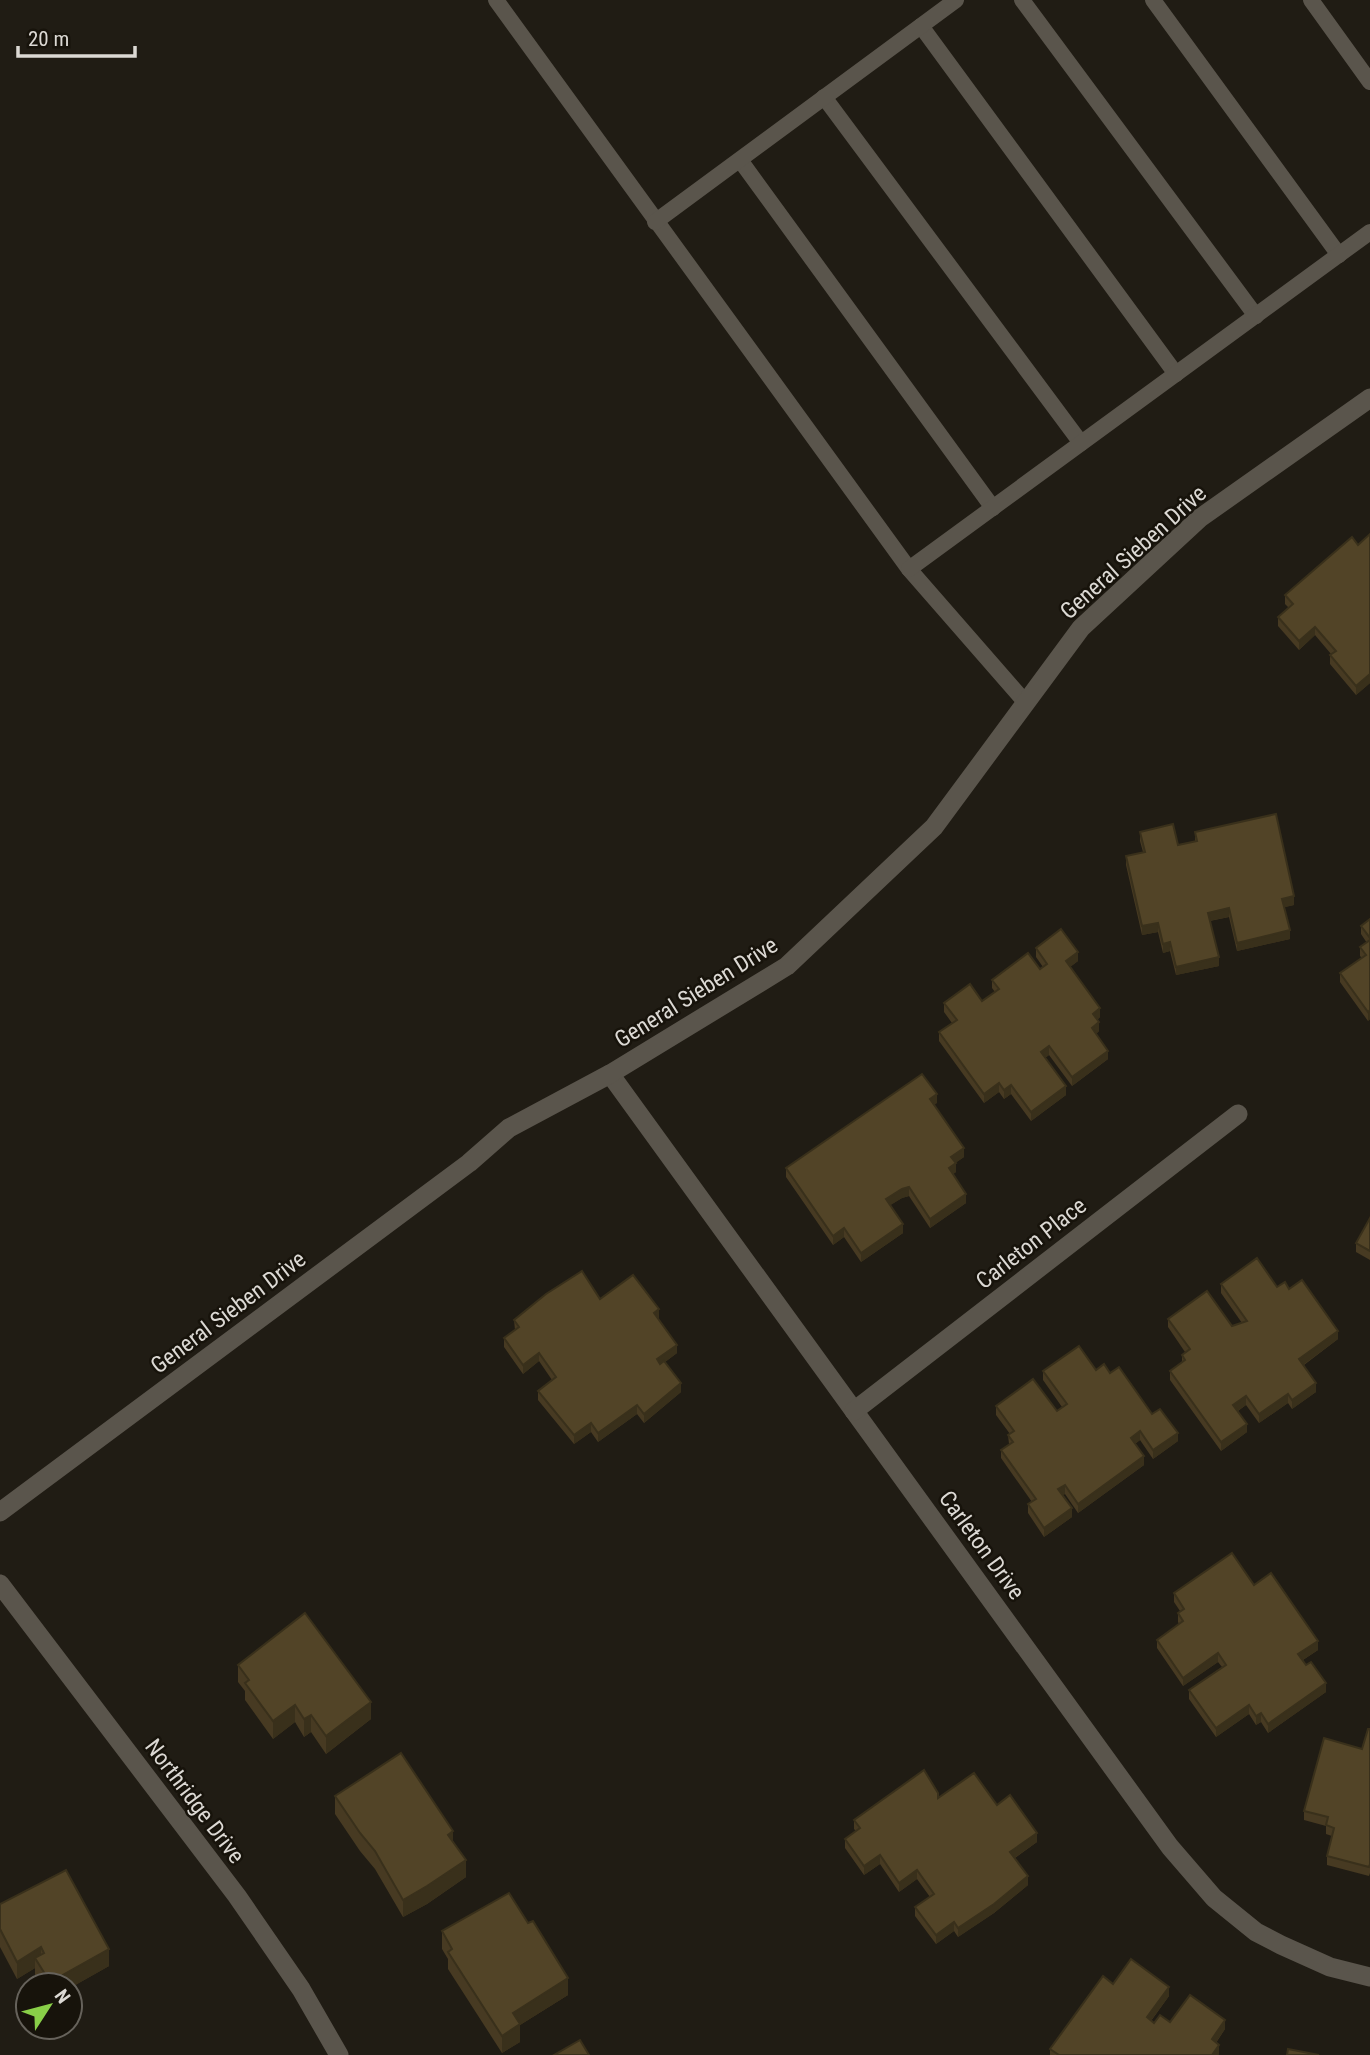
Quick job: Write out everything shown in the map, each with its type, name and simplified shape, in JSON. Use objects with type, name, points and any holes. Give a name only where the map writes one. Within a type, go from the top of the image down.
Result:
[{"type":"street","name":"General Sieben Drive","points":[[0,1512],[469,1163],[509,1128],[610,1074],[787,966],[934,827],[1081,628],[1200,518],[1370,398]]},
{"type":"street","name":"Carleton Drive","points":[[610,1074],[1170,1847],[1196,1878],[1214,1898],[1256,1932],[1330,1967],[1370,1977]]},
{"type":"street","name":"Carleton Place","points":[[854,1411],[1238,1114]]},
{"type":"street","name":"Northridge Drive","points":[[0,1584],[237,1896],[301,1989],[339,2055]]},
{"type":"lane","points":[[496,0],[909,569],[1026,703]]},
{"type":"lane","points":[[655,222],[956,0]]},
{"type":"lane","points":[[1023,0],[1256,316]]},
{"type":"lane","points":[[1153,0],[1339,255]]},
{"type":"lane","points":[[1311,0],[1370,82]]},
{"type":"lane","points":[[921,26],[1176,374]]},
{"type":"lane","points":[[824,97],[1081,443]]},
{"type":"lane","points":[[740,160],[993,508]]},
{"type":"lane","points":[[909,569],[1370,232]]},
{"type":"building","points":[[1370,534],[1370,674],[1356,686],[1330,655],[1336,651],[1315,627],[1299,641],[1278,617],[1293,604],[1285,595],[1352,537],[1358,545]]},
{"type":"building","points":[[1276,814],[1294,896],[1282,899],[1290,930],[1237,943],[1229,908],[1208,913],[1219,957],[1176,967],[1170,942],[1163,944],[1158,923],[1142,926],[1126,856],[1145,852],[1140,832],[1173,824],[1178,845],[1197,841],[1195,832]]},
{"type":"building","points":[[1370,919],[1370,938],[1361,926]]},
{"type":"building","points":[[1061,929],[1078,952],[1066,961],[1100,1008],[1093,1014],[1099,1022],[1092,1028],[1108,1051],[1072,1077],[1049,1046],[1041,1052],[1066,1086],[1031,1112],[1011,1085],[1004,1090],[999,1083],[984,1094],[939,1032],[957,1020],[944,1003],[970,984],[982,1001],[999,989],[992,980],[1028,953],[1040,969],[1047,964],[1036,948]]},
{"type":"building","points":[[1370,940],[1368,1012],[1340,973],[1366,955],[1360,947]]},
{"type":"building","points":[[922,1074],[937,1094],[930,1099],[964,1148],[951,1157],[956,1163],[949,1168],[966,1194],[930,1219],[909,1187],[902,1189],[886,1199],[903,1224],[861,1253],[844,1228],[833,1236],[786,1168]]},
{"type":"building","points":[[1370,1218],[1370,1251],[1356,1243]]},
{"type":"building","points":[[1257,1258],[1277,1287],[1285,1282],[1289,1289],[1302,1280],[1338,1331],[1299,1359],[1316,1383],[1292,1400],[1288,1394],[1259,1414],[1246,1396],[1233,1405],[1247,1424],[1221,1442],[1170,1371],[1185,1360],[1182,1355],[1190,1349],[1168,1319],[1207,1291],[1232,1326],[1247,1321],[1221,1284]]},
{"type":"building","points":[[582,1271],[600,1299],[633,1275],[659,1309],[654,1313],[677,1345],[657,1359],[660,1364],[664,1361],[681,1383],[644,1414],[637,1405],[598,1433],[591,1423],[574,1435],[538,1391],[556,1377],[539,1353],[523,1365],[504,1338],[519,1327],[514,1320],[546,1294]]},
{"type":"building","points":[[1079,1346],[1096,1370],[1104,1364],[1110,1373],[1119,1367],[1152,1414],[1160,1409],[1178,1433],[1153,1450],[1140,1431],[1131,1438],[1144,1456],[1078,1504],[1065,1485],[1058,1489],[1072,1508],[1044,1528],[1028,1504],[1036,1499],[1001,1450],[1013,1442],[1008,1435],[1014,1431],[996,1406],[1033,1379],[1057,1411],[1067,1404],[1043,1371]]},
{"type":"building","points":[[1232,1553],[1254,1585],[1271,1573],[1318,1641],[1298,1654],[1306,1665],[1311,1662],[1326,1683],[1268,1724],[1261,1713],[1256,1716],[1249,1705],[1216,1728],[1189,1690],[1226,1665],[1218,1653],[1183,1678],[1157,1640],[1183,1621],[1178,1613],[1184,1609],[1174,1593]]},
{"type":"building","points":[[305,1613],[371,1702],[326,1736],[311,1715],[304,1719],[295,1705],[273,1721],[245,1683],[249,1680],[238,1665]]},
{"type":"building","points":[[1368,1729],[1369,1867],[1327,1856],[1334,1828],[1326,1825],[1328,1817],[1304,1811],[1324,1738],[1362,1749]]},
{"type":"building","points":[[401,1753],[453,1831],[448,1835],[466,1860],[403,1900],[375,1851],[335,1796]]},
{"type":"building","points":[[924,1770],[938,1793],[938,1798],[974,1773],[997,1805],[1010,1795],[1037,1833],[1010,1852],[1028,1876],[994,1904],[958,1928],[954,1922],[936,1935],[915,1907],[934,1894],[917,1870],[899,1883],[880,1855],[864,1866],[845,1839],[860,1828],[854,1820]]},
{"type":"building","points":[[66,1870],[109,1949],[70,1971],[43,1971],[35,1958],[44,1953],[41,1947],[17,1962],[0,1929],[0,1904]]},
{"type":"building","points":[[509,1893],[528,1923],[533,1921],[568,1978],[513,2013],[520,2024],[502,2036],[448,1952],[452,1949],[442,1931]]},
{"type":"building","points":[[1131,1959],[1169,1987],[1147,2017],[1154,2023],[1160,2015],[1170,2022],[1190,1995],[1225,2020],[1212,2039],[1219,2045],[1212,2055],[1059,2055],[1050,2049],[1103,1976],[1113,1984]]},
{"type":"building","points":[[580,2040],[589,2055],[554,2055]]},
{"type":"building","points":[[1288,2049],[1319,2055],[1287,2055]]}]
